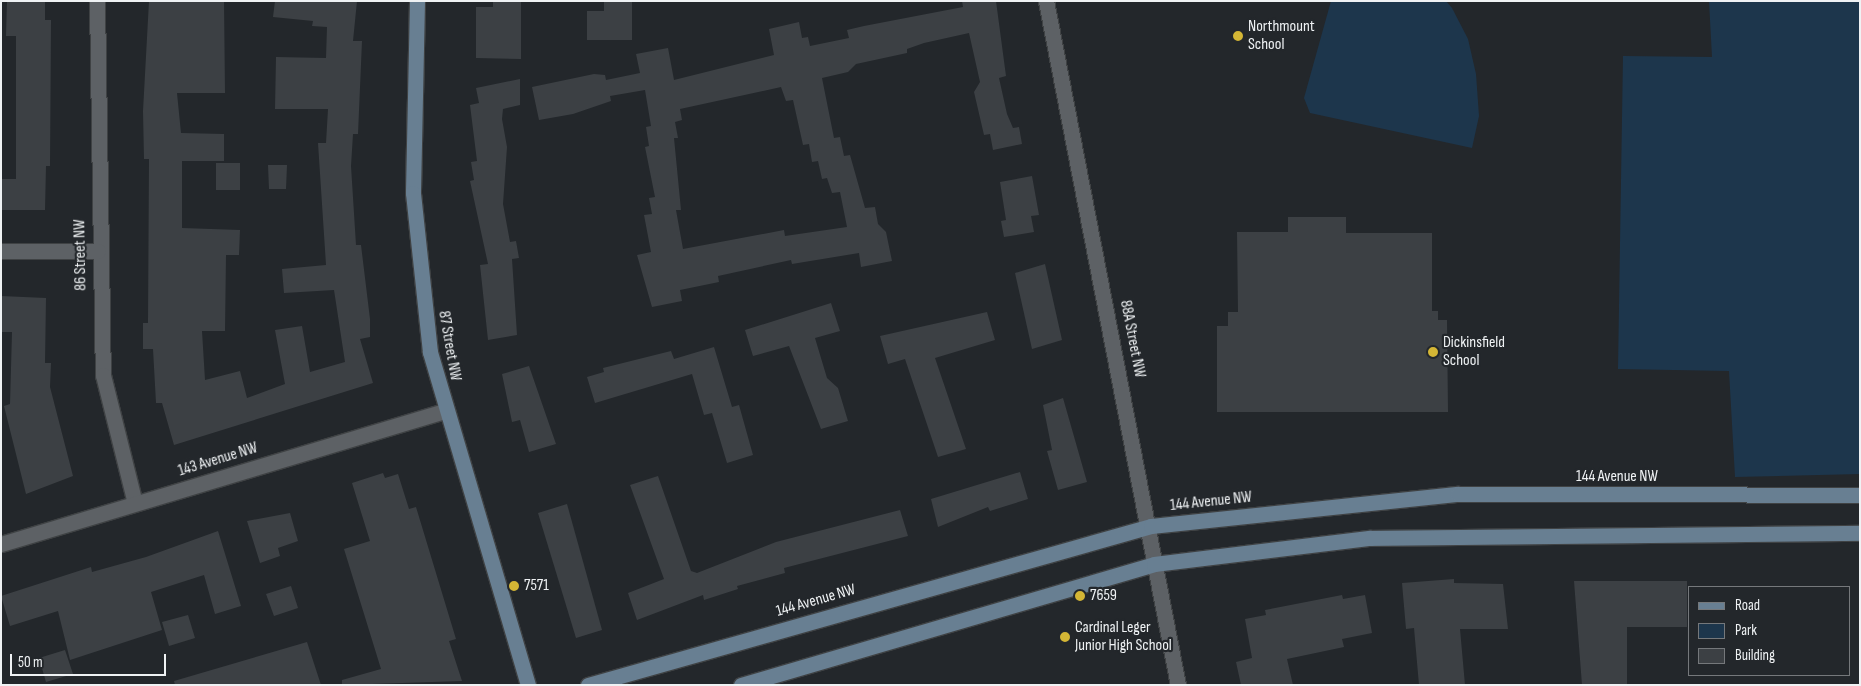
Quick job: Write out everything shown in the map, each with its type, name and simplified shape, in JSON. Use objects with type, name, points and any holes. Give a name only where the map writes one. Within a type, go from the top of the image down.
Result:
[{"type":"street","name":"86 Street NW","points":[[97,1],[98,251],[103,376],[135,503]]},
{"type":"street","name":"87 Street NW","points":[[418,1],[415,218],[430,352],[444,411],[528,685]]},
{"type":"street","name":"88A Street NW","points":[[1046,1],[1151,526],[1154,564],[1178,685]]},
{"type":"street","points":[[1,251],[98,251]]},
{"type":"street","name":"143 Avenue NW","points":[[1,544],[444,411]]},
{"type":"street","name":"144 Avenue NW","points":[[588,685],[1151,526],[1458,494],[1860,495]]},
{"type":"street","points":[[741,685],[1154,564],[1370,538],[1860,533]]},
{"type":"green space","points":[[1331,1],[1446,1],[1452,8],[1468,39],[1476,74],[1479,116],[1472,148],[1310,113],[1304,98]]},
{"type":"green space","points":[[1709,1],[1860,1],[1860,474],[1735,477],[1729,371],[1618,369],[1623,56],[1712,57]]},
{"type":"building","points":[[7,1],[45,1],[45,20],[51,20],[50,166],[46,166],[45,210],[1,210],[1,179],[16,179],[16,36],[6,36]]},
{"type":"building","points":[[149,1],[224,1],[225,93],[177,93],[181,133],[224,134],[224,161],[182,161],[182,228],[240,230],[239,255],[226,255],[225,331],[202,331],[205,380],[240,371],[247,398],[285,384],[275,330],[302,326],[310,372],[345,362],[334,290],[284,293],[282,269],[326,265],[318,143],[326,143],[328,109],[275,109],[276,57],[326,58],[327,27],[312,26],[313,21],[273,17],[275,1],[357,1],[353,41],[362,41],[358,134],[353,134],[351,166],[356,245],[361,245],[370,319],[370,337],[360,339],[373,383],[174,445],[162,403],[156,403],[153,349],[143,349],[143,323],[148,323],[149,159],[144,159],[143,111]]},
{"type":"building","points":[[493,1],[521,1],[521,59],[476,58],[476,7],[493,7]]},
{"type":"building","points":[[604,1],[632,1],[632,40],[587,40],[587,11],[604,11]]},
{"type":"building","points":[[962,1],[996,1],[1006,76],[999,78],[1007,114],[1013,128],[1019,127],[1022,144],[993,150],[990,134],[984,135],[974,92],[980,82],[969,33],[924,43],[907,49],[907,53],[856,64],[848,72],[822,78],[834,138],[840,137],[844,156],[850,155],[865,208],[875,207],[878,224],[886,232],[892,261],[861,267],[859,253],[792,264],[791,260],[718,276],[719,282],[680,290],[682,301],[652,307],[637,255],[651,252],[644,215],[652,214],[649,198],[655,197],[645,147],[649,146],[646,127],[651,126],[645,90],[610,96],[611,101],[573,114],[539,120],[532,87],[594,74],[605,75],[606,80],[640,73],[636,54],[668,48],[674,80],[774,55],[769,29],[799,22],[802,38],[808,37],[810,46],[849,38],[847,30],[963,7]],"holes":[[[781,87],[786,101],[793,100],[803,145],[809,144],[812,162],[818,161],[822,179],[827,178],[832,193],[840,192],[847,227],[785,236],[784,230],[683,249],[676,210],[681,210],[674,138],[678,138],[675,122],[682,120],[680,109]]]},
{"type":"building","points":[[520,79],[520,105],[503,109],[502,119],[507,147],[503,204],[510,242],[516,241],[519,258],[512,259],[517,335],[488,340],[480,265],[488,264],[470,181],[474,180],[471,162],[477,161],[470,105],[479,103],[476,88]]},
{"type":"building","points":[[216,163],[240,163],[240,190],[216,190]]},
{"type":"building","points":[[268,165],[287,165],[286,189],[269,189]]},
{"type":"building","points":[[1032,176],[1039,215],[1031,216],[1034,232],[1004,237],[1001,221],[1006,220],[1000,182]]},
{"type":"building","points":[[1288,217],[1346,217],[1346,233],[1432,233],[1432,311],[1438,311],[1438,320],[1447,320],[1448,412],[1217,412],[1217,326],[1228,326],[1228,312],[1238,312],[1237,232],[1288,232]]},
{"type":"building","points":[[1045,264],[1062,340],[1032,349],[1015,273]]},
{"type":"building","points":[[1,296],[46,298],[45,363],[51,363],[50,387],[73,476],[26,494],[4,406],[10,404],[12,332],[1,332]]},
{"type":"building","points":[[831,303],[840,331],[815,338],[827,378],[838,388],[848,421],[821,429],[789,346],[753,356],[745,330]]},
{"type":"building","points":[[987,312],[995,340],[935,358],[966,449],[938,457],[905,359],[888,364],[880,336]]},
{"type":"building","points":[[714,347],[732,407],[739,405],[753,455],[727,463],[712,413],[704,415],[692,374],[595,403],[587,377],[604,372],[603,368],[671,351],[674,359]]},
{"type":"building","points":[[529,366],[556,444],[529,452],[520,420],[512,422],[502,374]]},
{"type":"building","points":[[1063,398],[1087,482],[1058,490],[1047,451],[1052,450],[1043,405]]},
{"type":"building","points":[[1020,472],[1028,499],[990,511],[988,507],[938,527],[931,499]]},
{"type":"building","points":[[383,473],[385,478],[398,474],[409,509],[416,507],[456,639],[449,641],[462,681],[342,685],[342,680],[381,669],[344,549],[370,541],[352,483]]},
{"type":"building","points":[[658,476],[691,571],[697,573],[776,542],[900,510],[908,536],[784,568],[785,573],[737,586],[738,589],[704,600],[703,595],[637,620],[628,593],[664,579],[630,485]]},
{"type":"building","points":[[567,504],[602,630],[576,638],[538,513]]},
{"type":"building","points":[[290,513],[298,541],[278,548],[280,556],[260,563],[247,521]]},
{"type":"building","points":[[218,531],[241,606],[215,614],[204,575],[151,592],[162,630],[70,660],[58,611],[10,626],[1,596],[91,567],[92,572],[146,557]]},
{"type":"building","points":[[1454,579],[1454,583],[1503,584],[1508,629],[1460,629],[1465,685],[1419,685],[1414,628],[1406,629],[1402,583]]},
{"type":"building","points":[[1574,581],[1687,581],[1687,627],[1627,627],[1627,685],[1582,685]]},
{"type":"building","points":[[291,586],[298,608],[274,616],[266,594]]},
{"type":"building","points":[[1342,595],[1343,599],[1365,595],[1372,633],[1342,639],[1344,647],[1287,659],[1293,685],[1241,685],[1236,662],[1252,658],[1245,619],[1266,615],[1265,610]]},
{"type":"building","points":[[188,615],[195,638],[169,646],[162,622]]},
{"type":"building","points":[[307,642],[321,685],[175,685],[174,681]]},
{"type":"building","points":[[65,650],[73,674],[46,682],[39,658]]},
{"type":"place","name":"Northmount School","points":[[1238,36]]},
{"type":"place","name":"Dickinsfield School","points":[[1433,352]]},
{"type":"place","name":"7571","points":[[514,586]]},
{"type":"place","name":"7659","points":[[1080,596]]},
{"type":"place","name":"Cardinal Leger Junior High School","points":[[1065,637]]}]
